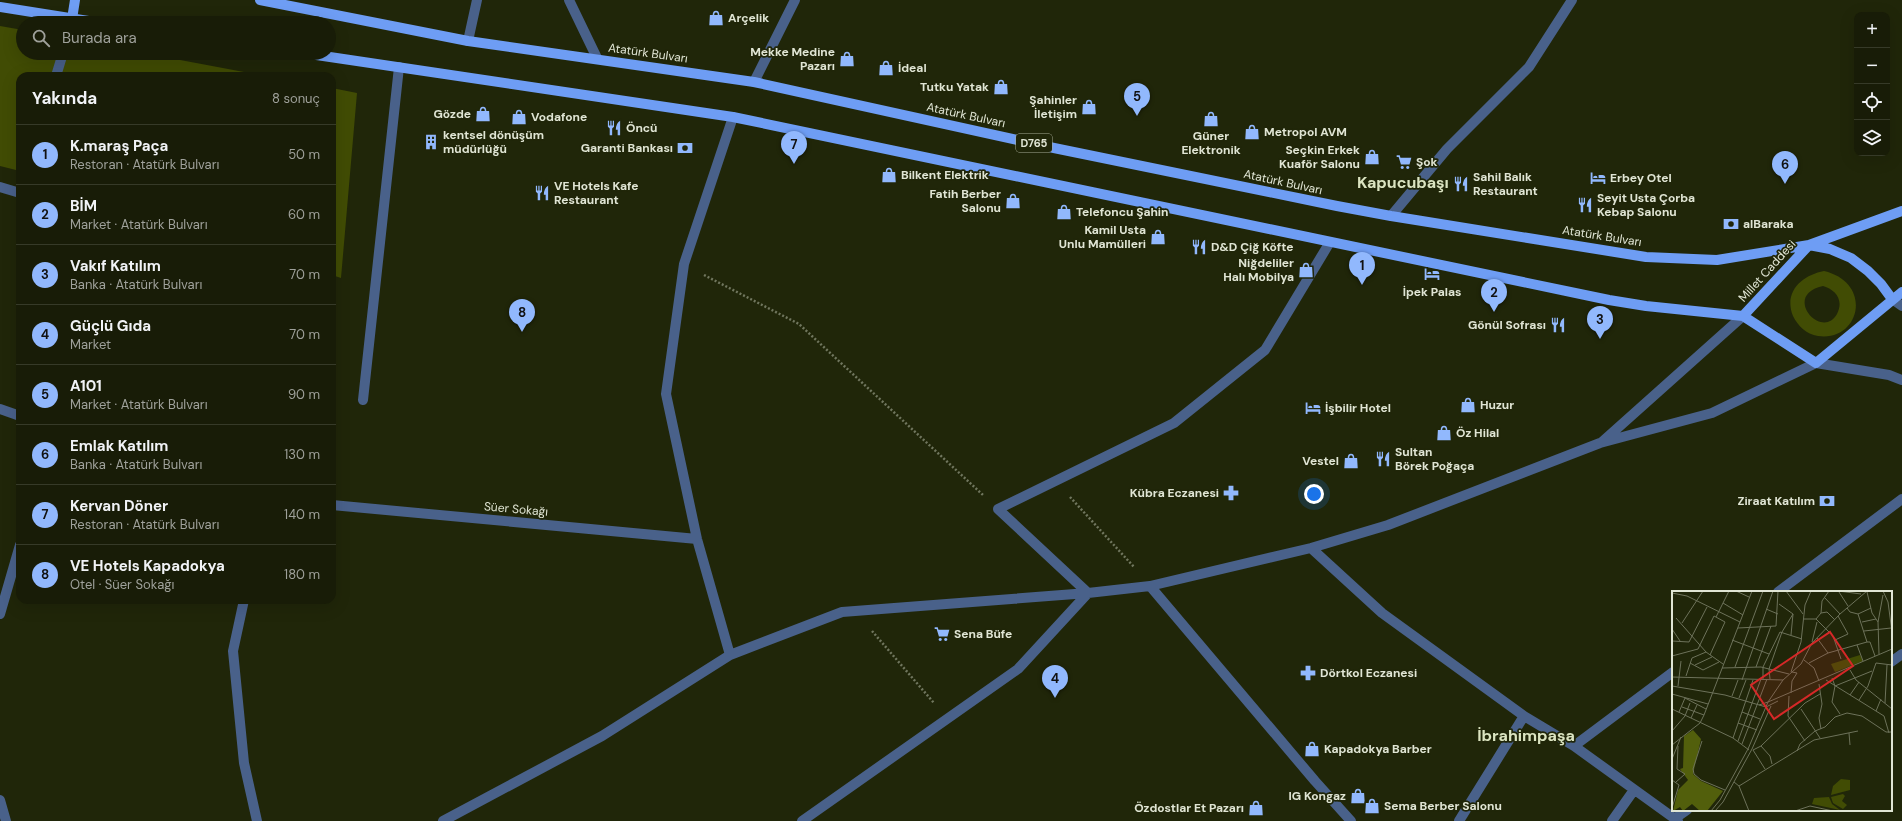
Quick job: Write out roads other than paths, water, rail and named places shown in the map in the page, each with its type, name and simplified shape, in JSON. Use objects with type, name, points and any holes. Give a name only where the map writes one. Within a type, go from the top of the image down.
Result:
[{"type":"main road","points":[[73,16],[75,0]]},
{"type":"main road","name":"Atatürk Bulvarı","points":[[260,0],[468,41],[597,58],[754,82],[1054,148],[1391,216],[1646,257],[1717,260],[1809,244]]},
{"type":"main road","points":[[0,8],[44,16]]},
{"type":"main road","points":[[336,58],[733,117],[1609,300],[1646,306],[1743,316],[1816,364],[1902,292]]},
{"type":"main road","name":"Millet Caddesi","points":[[1743,316],[1809,244],[1902,211]]},
{"type":"main road","points":[[1809,244],[1830,249],[1850,258],[1868,271],[1881,284],[1892,299]]},
{"type":"street","points":[[468,41],[477,0]]},
{"type":"street","points":[[569,0],[597,58]]},
{"type":"street","points":[[754,82],[795,0]]},
{"type":"street","points":[[1391,216],[1447,149],[1529,67],[1572,0]]},
{"type":"street","points":[[57,72],[61,60]]},
{"type":"street","points":[[363,400],[399,67]]},
{"type":"street","points":[[730,655],[697,539],[666,394],[684,264],[733,117]]},
{"type":"street","points":[[0,187],[16,192]]},
{"type":"street","points":[[1088,593],[998,509],[1056,482],[1174,423],[1265,350],[1330,242]]},
{"type":"street","points":[[1892,299],[1902,306]]},
{"type":"street","points":[[1600,443],[1743,316]]},
{"type":"street","points":[[443,821],[602,736],[730,655],[842,612],[1088,593],[1150,586],[1311,548],[1388,526],[1600,443],[1712,413],[1816,364],[1889,375],[1902,380]]},
{"type":"street","points":[[0,409],[16,415]]},
{"type":"street","points":[[1779,591],[1902,498]]},
{"type":"street","name":"Süer Sokağı","points":[[336,505],[697,539]]},
{"type":"street","points":[[1311,548],[1382,613],[1524,716],[1574,746],[1676,820],[1686,811]]},
{"type":"street","points":[[0,614],[16,559]]},
{"type":"street","points":[[1150,586],[1315,781],[1351,821]]},
{"type":"street","points":[[802,821],[1018,669],[1088,593]]},
{"type":"street","points":[[243,604],[233,651],[244,763],[257,821]]},
{"type":"street","points":[[1892,661],[1902,654]]},
{"type":"street","points":[[1574,746],[1672,673]]},
{"type":"street","points":[[1459,821],[1524,716]]},
{"type":"street","points":[[1612,821],[1634,790]]},
{"type":"street","points":[[0,800],[6,821]]},
{"type":"place","name":"Arçelik","points":[[716,18]]},
{"type":"place","name":"Mekke Medine Pazarı","points":[[847,59]]},
{"type":"place","name":"İdeal","points":[[886,68]]},
{"type":"place","name":"Tutku Yatak","points":[[1001,87]]},
{"type":"place","name":"Şahinler İletişim","points":[[1089,107]]},
{"type":"place","name":"Gözde","points":[[483,114]]},
{"type":"place","name":"A101","points":[[1137,116]]},
{"type":"place","name":"Vodafone","points":[[519,117]]},
{"type":"place","name":"Güner Elektronik","points":[[1211,119]]},
{"type":"place","name":"Öncü","points":[[614,128]]},
{"type":"place","name":"Metropol AVM","points":[[1252,132]]},
{"type":"place","name":"kentsel dönüşüm müdürlüğü","points":[[431,142]]},
{"type":"place","name":"Garanti Bankası","points":[[685,148]]},
{"type":"place","name":"Seçkin Erkek Kuaför Salonu","points":[[1372,157]]},
{"type":"place","name":"Şok","points":[[1404,162]]},
{"type":"place","name":"Kervan Döner","points":[[794,164]]},
{"type":"place","name":"Bilkent Elektrik","points":[[889,175]]},
{"type":"place","name":"Erbey Otel","points":[[1598,178]]},
{"type":"place","name":"Sahil Balık Restaurant","points":[[1461,184]]},
{"type":"place","name":"Emlak Katılım","points":[[1785,184]]},
{"type":"place","name":"VE Hotels Kafe Restaurant","points":[[542,193]]},
{"type":"place","name":"Fatih Berber Salonu","points":[[1013,201]]},
{"type":"place","name":"Seyit Usta Çorba Kebap Salonu","points":[[1585,205]]},
{"type":"place","name":"Telefoncu Şahin","points":[[1064,212]]},
{"type":"place","name":"alBaraka","points":[[1731,224]]},
{"type":"place","name":"Kamil Usta Unlu Mamülleri","points":[[1158,237]]},
{"type":"place","name":"D&D Çiğ Köfte","points":[[1199,247]]},
{"type":"place","name":"Niğdeliler Halı Mobilya","points":[[1306,270]]},
{"type":"place","name":"İpek Palas","points":[[1432,274]]},
{"type":"place","name":"K.maraş Paça","points":[[1362,285]]},
{"type":"place","name":"BİM","points":[[1494,312]]},
{"type":"place","name":"Gönül Sofrası","points":[[1558,325]]},
{"type":"place","name":"VE Hotels Kapadokya","points":[[522,332]]},
{"type":"place","name":"Vakıf Katılım","points":[[1600,339]]},
{"type":"place","name":"Huzur","points":[[1468,405]]},
{"type":"place","name":"İşbilir Hotel","points":[[1313,408]]},
{"type":"place","name":"Öz Hilal","points":[[1444,433]]},
{"type":"place","name":"Sultan Börek Poğaça","points":[[1383,459]]},
{"type":"place","name":"Vestel","points":[[1351,461]]},
{"type":"place","name":"Kübra Eczanesi","points":[[1231,493]]},
{"type":"place","name":"Ziraat Katılım","points":[[1827,501]]},
{"type":"place","name":"Sena Büfe","points":[[942,634]]},
{"type":"place","name":"Dörtkol Eczanesi","points":[[1308,673]]},
{"type":"place","name":"Güçlü Gıda","points":[[1055,698]]},
{"type":"place","name":"Kapadokya Barber","points":[[1312,749]]},
{"type":"place","name":"IG Kongaz","points":[[1358,796]]},
{"type":"place","name":"Sema Berber Salonu","points":[[1372,806]]},
{"type":"place","name":"Özdostlar Et Pazarı","points":[[1256,808]]},
{"type":"district","name":"Kapucubaşı","points":[[1403,182]]},
{"type":"district","name":"İbrahimpaşa","points":[[1526,735]]}]
